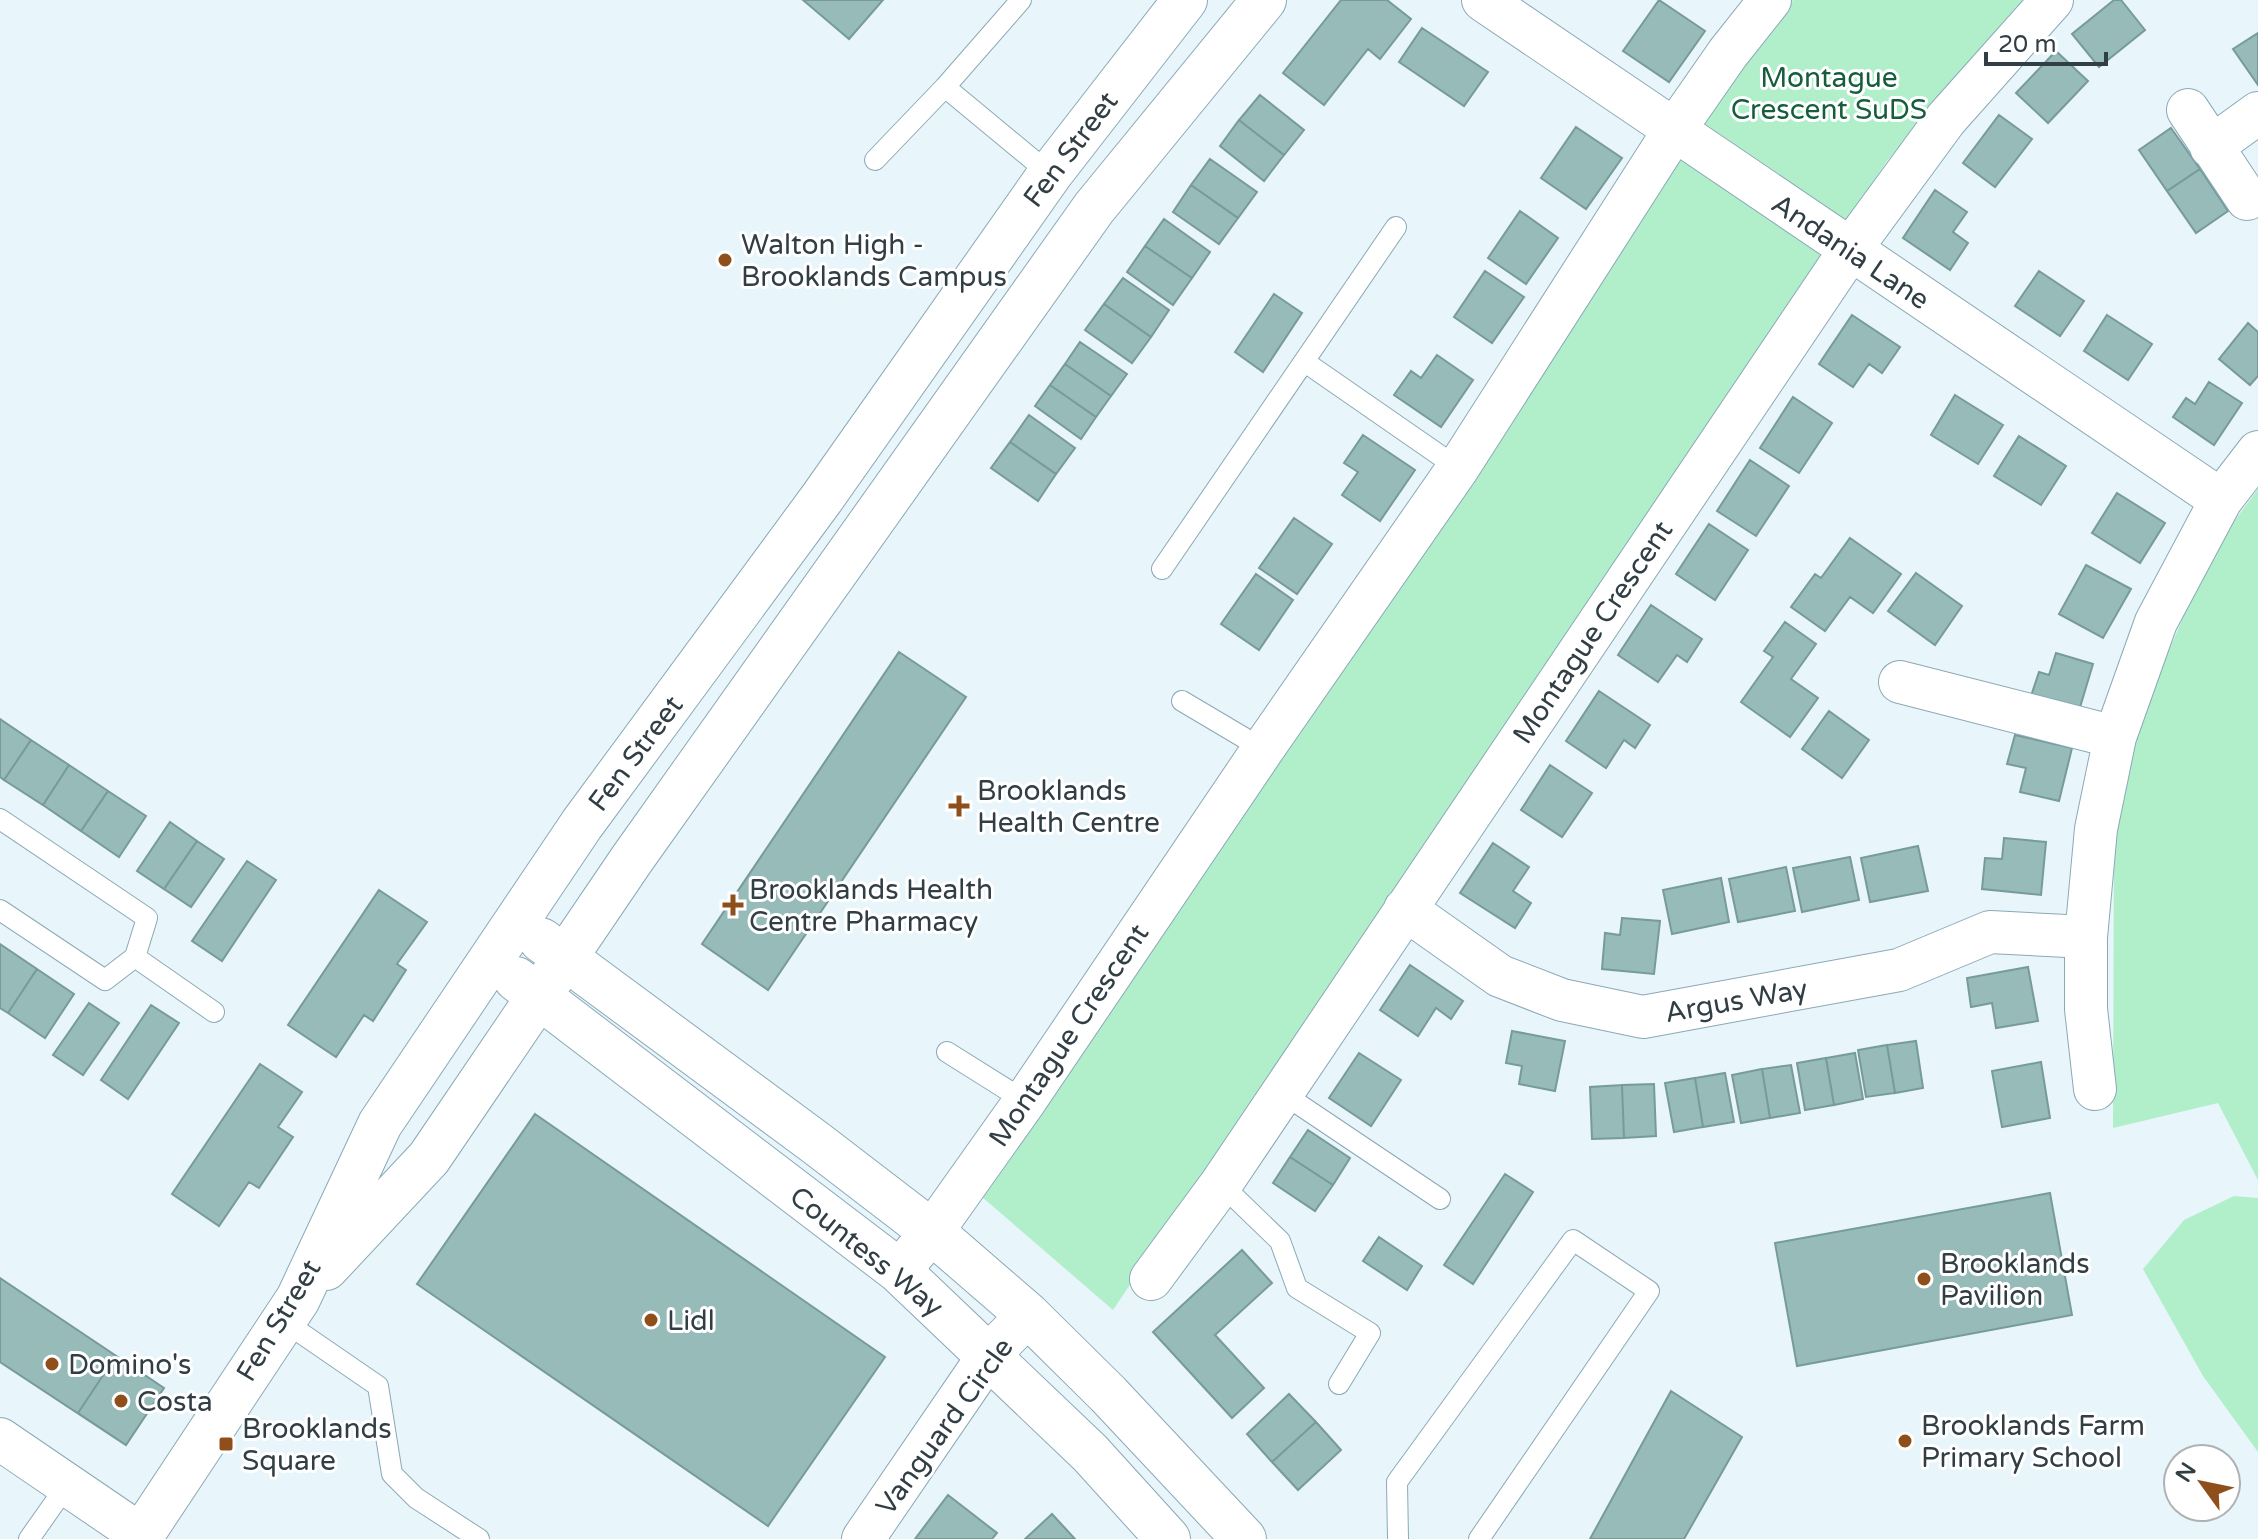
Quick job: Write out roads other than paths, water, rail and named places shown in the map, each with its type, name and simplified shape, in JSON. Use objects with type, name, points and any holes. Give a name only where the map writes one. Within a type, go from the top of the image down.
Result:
[{"type":"street","name":"Fen Street","points":[[140,1537],[290,1310],[380,1124],[582,824],[822,498],[1050,174],[1185,0]]},
{"type":"street","name":"Fen Street","points":[[290,1310],[429,1158],[632,859],[1094,208],[1264,0]]},
{"type":"street","name":"Andania Lane","points":[[1483,0],[2221,500]]},
{"type":"street","name":"Montague Crescent","points":[[899,1271],[932,1232],[1025,1101],[1458,468],[1675,129],[1770,0]]},
{"type":"street","name":"Montague Crescent","points":[[1151,1279],[1221,1184],[1850,250],[1946,119],[2052,0]]},
{"type":"street","points":[[2188,110],[2247,199]]},
{"type":"street","points":[[2211,147],[2258,113]]},
{"type":"street","points":[[1050,174],[1094,208]]},
{"type":"street","points":[[2095,1089],[2086,1009],[2086,937],[2096,829],[2115,737],[2156,622],[2221,500],[2258,452]]},
{"type":"street","points":[[1900,682],[2115,737]]},
{"type":"street","name":"Argus Way","points":[[1405,909],[1500,976],[1562,1000],[1643,1017],[1899,970],[1990,932],[2086,937]]},
{"type":"street","points":[[516,922],[932,1232],[1028,1315],[1108,1394],[1244,1539]]},
{"type":"street","name":"Countess Way","points":[[490,961],[899,1271],[1090,1453],[1168,1539]]},
{"type":"street","name":"Vanguard Circle","points":[[863,1539],[989,1355],[1028,1315]]},
{"type":"street","points":[[0,1439],[140,1537]]},
{"type":"lane","points":[[875,160],[945,87],[1021,0]]},
{"type":"lane","points":[[945,87],[1050,174]]},
{"type":"lane","points":[[1162,569],[1396,227]]},
{"type":"lane","points":[[1305,362],[1458,468]]},
{"type":"lane","points":[[1182,701],[1263,749]]},
{"type":"lane","points":[[0,819],[147,918],[135,957],[105,980],[0,910]]},
{"type":"lane","points":[[135,957],[214,1012]]},
{"type":"lane","points":[[947,1052],[1025,1101]]},
{"type":"lane","points":[[1282,1093],[1440,1199]]},
{"type":"lane","points":[[1221,1184],[1280,1241],[1297,1288],[1370,1333],[1339,1384]]},
{"type":"lane","points":[[1401,1538],[1397,1482],[1573,1240],[1649,1291],[1479,1539]]},
{"type":"lane","points":[[290,1310],[378,1386],[392,1474],[416,1498],[479,1539]]},
{"type":"lane","points":[[29,1539],[67,1485]]},
{"type":"place","name":"Walton High - Brooklands Campus","points":[[725,260]]},
{"type":"place","name":"Brooklands Health Centre","points":[[959,806]]},
{"type":"place","name":"Brooklands Health Centre Pharmacy","points":[[733,905]]},
{"type":"place","name":"Brooklands Pavilion","points":[[1924,1279]]},
{"type":"place","name":"Lidl","points":[[651,1320]]},
{"type":"place","name":"Domino's","points":[[52,1364]]},
{"type":"place","name":"Costa","points":[[121,1401]]},
{"type":"place","name":"Brooklands Farm Primary School","points":[[1905,1441]]},
{"type":"place","name":"Brooklands Square","points":[[226,1444]]},
{"type":"park label","name":"Montague Crescent SuDS","points":[[1829,93]]}]
